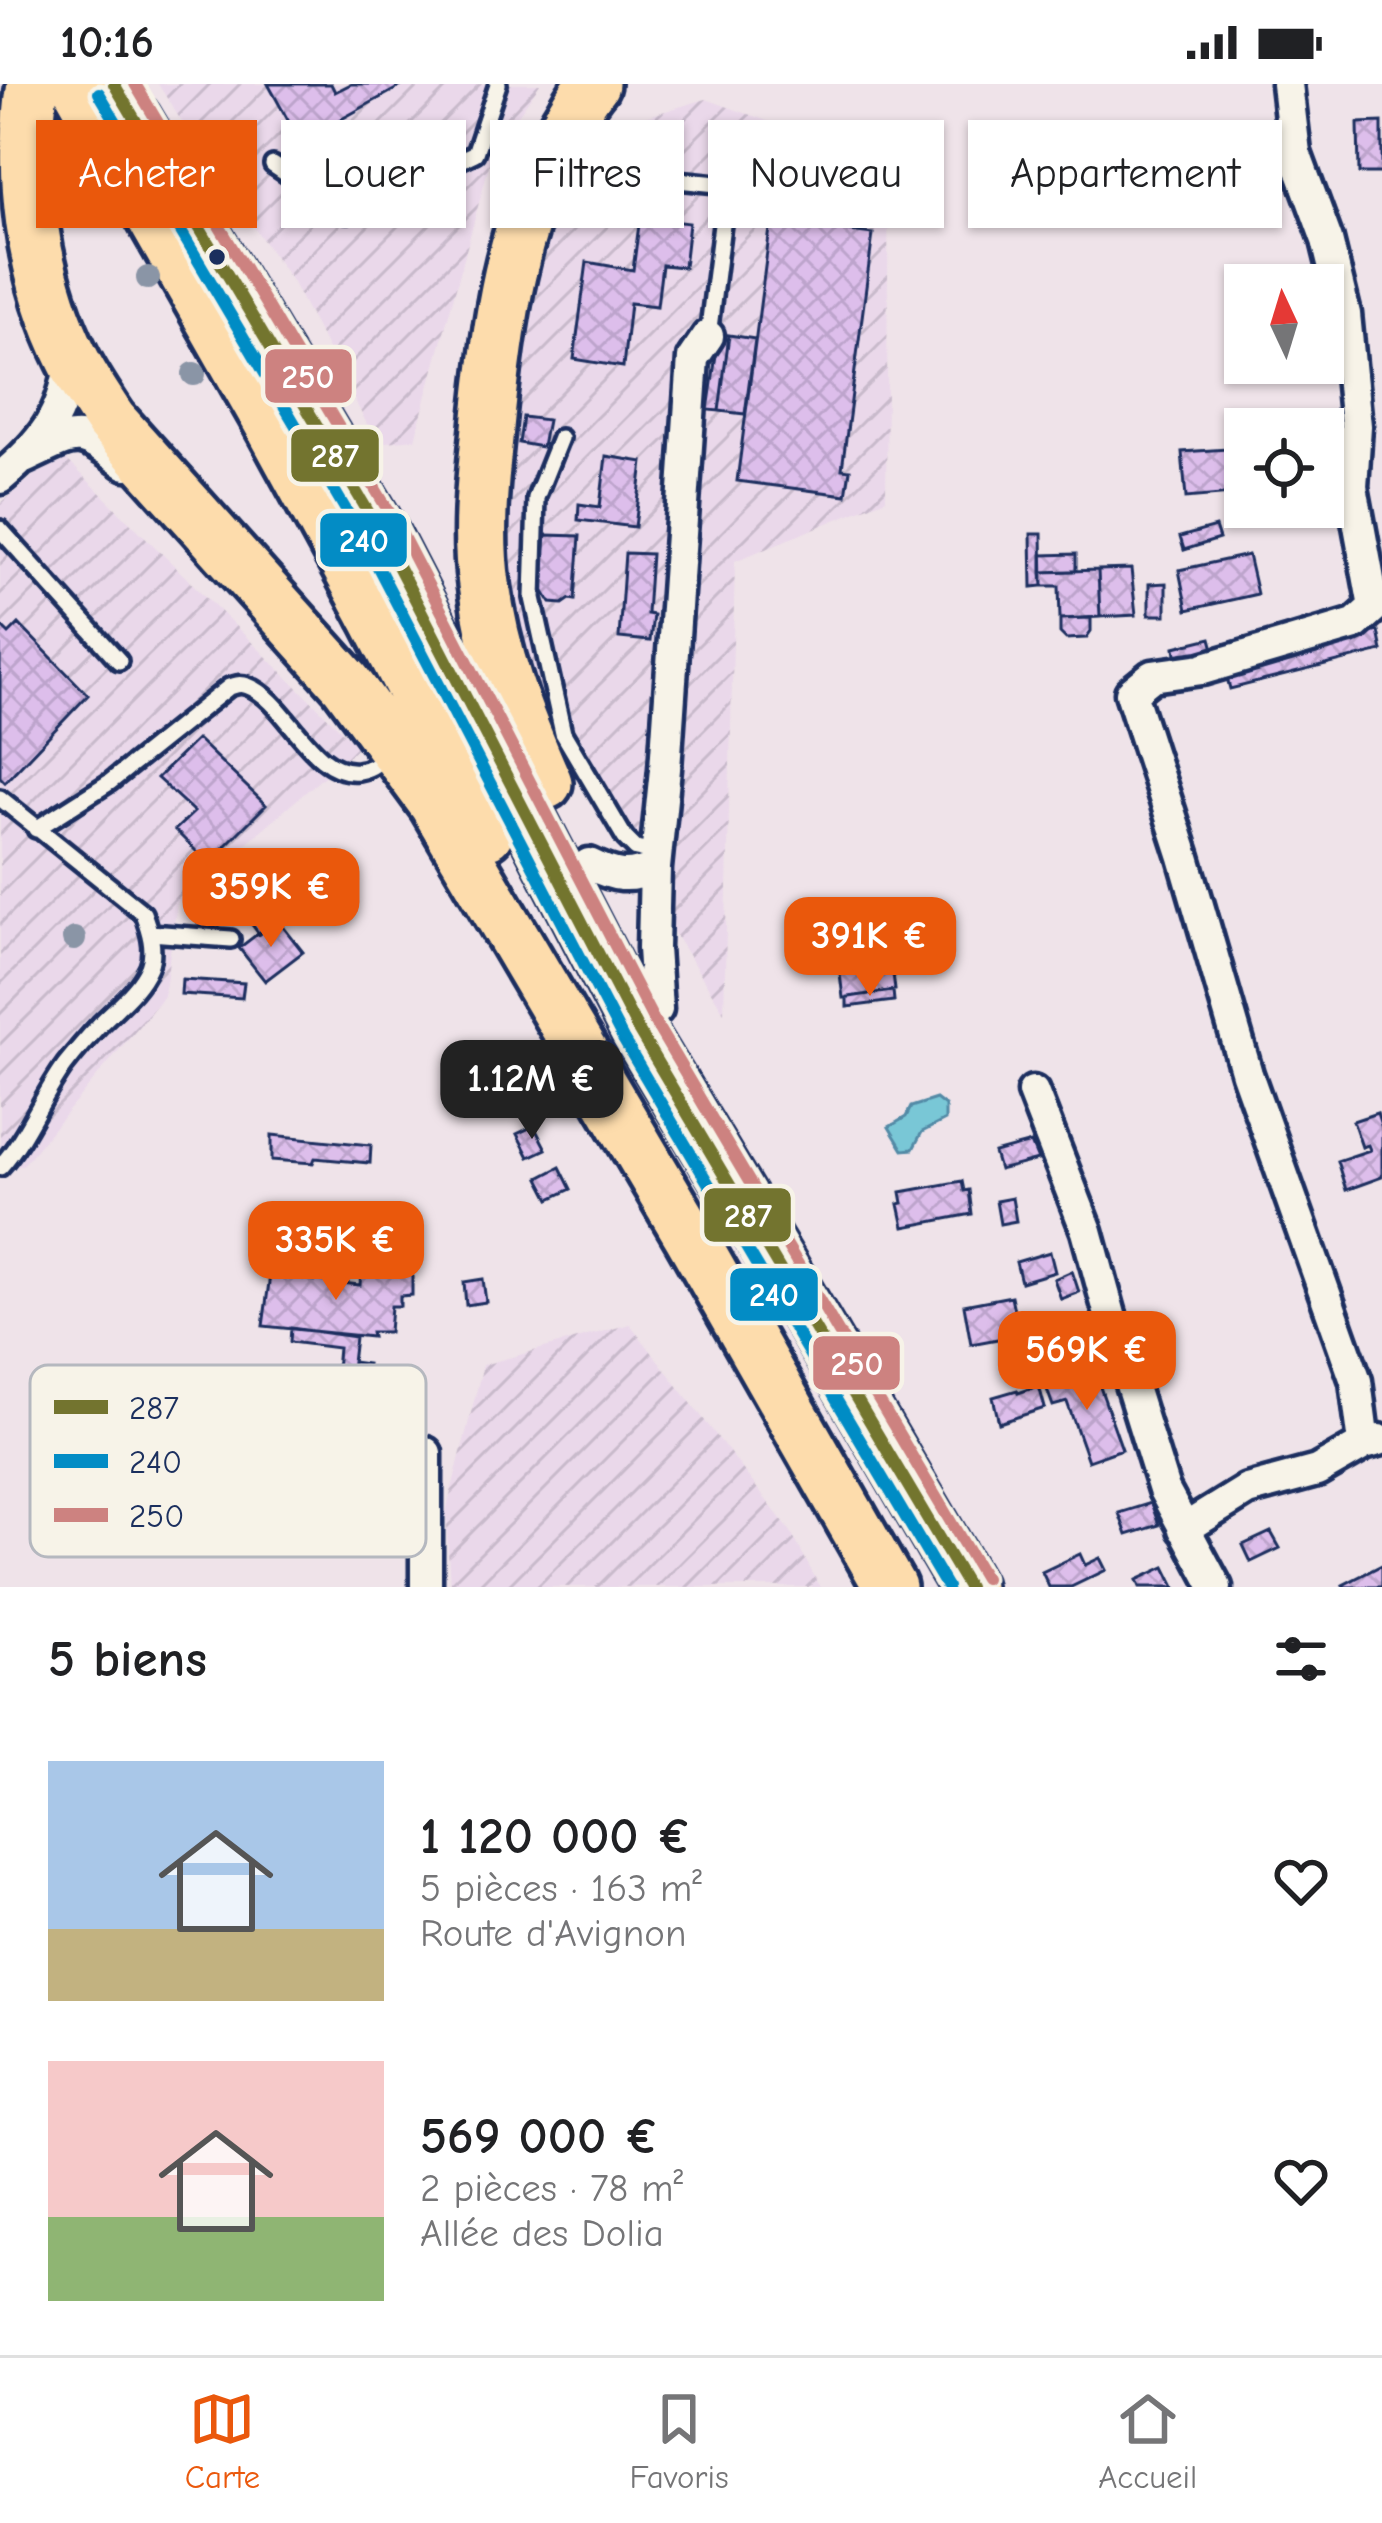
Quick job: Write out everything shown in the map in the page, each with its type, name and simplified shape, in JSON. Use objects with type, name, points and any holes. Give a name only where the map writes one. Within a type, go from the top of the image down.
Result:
[{"type":"main road","points":[[33,84],[28,149],[32,225],[53,310],[70,355],[111,421],[346,682],[435,804],[690,1235],[890,1587]]},
{"type":"main road","points":[[77,84],[121,120]]},
{"type":"main road","points":[[593,84],[557,140],[529,202],[505,296],[492,381],[481,524],[483,578],[492,635],[520,725],[776,1259]]},
{"type":"main road","points":[[174,228],[267,418],[374,614],[690,1235]]},
{"type":"main road","points":[[189,228],[382,536],[638,1030],[968,1587]]},
{"type":"street","points":[[1184,1529],[1246,1490],[1317,1471],[1373,1442],[1247,1074],[1131,693],[1152,676],[1202,670],[1355,624],[1374,607],[1352,488],[1357,426],[1345,314],[1327,239],[1295,153],[1287,84]]},
{"type":"street","points":[[657,1009],[656,861],[692,358],[708,336]]},
{"type":"street","points":[[12,468],[62,407],[70,355]]},
{"type":"street","points":[[12,468],[75,437],[88,438],[171,488]]},
{"type":"street","points":[[589,864],[620,878],[634,876],[656,861]]},
{"type":"street","points":[[1033,1092],[1088,1231],[1164,1490],[1216,1587]]},
{"type":"street","points":[[425,1557],[425,1587]]},
{"type":"lane","points":[[273,165],[347,214],[475,153],[498,84]]},
{"type":"lane","points":[[684,180],[727,184],[708,336]]},
{"type":"lane","points":[[560,438],[536,498],[533,598],[563,733],[625,838],[656,861]]},
{"type":"lane","points":[[0,529],[118,661]]},
{"type":"lane","points":[[36,829],[110,782],[229,687],[240,684],[250,687],[341,771],[364,771],[379,763],[389,742]]},
{"type":"lane","points":[[0,798],[143,913],[152,958],[132,994],[66,1065],[0,1167]]},
{"type":"lane","points":[[150,933],[231,939]]},
{"type":"shaded area","points":[[158,84],[540,84],[515,120],[490,120],[490,162],[415,439],[377,443],[292,281],[254,228],[257,120],[181,120]]},
{"type":"shaded area","points":[[706,99],[764,120],[708,120],[708,228],[888,228],[886,499],[735,561],[724,1012],[558,749],[506,582],[517,328],[545,228],[684,228],[684,120],[635,120]]},
{"type":"shaded area","points":[[60,453],[358,747],[177,903],[164,996],[24,1164],[0,1173],[0,504]]},
{"type":"shaded area","points":[[630,1324],[791,1532],[820,1587],[450,1587],[446,1512],[483,1365]]},
{"type":"water","points":[[936,1099],[945,1106],[945,1120],[922,1132],[913,1149],[903,1150],[889,1127],[906,1117],[911,1107]]},
{"type":"building","points":[[268,84],[331,84],[335,92],[351,84],[405,84],[340,120],[288,120]]},
{"type":"building","points":[[1382,122],[1382,173],[1359,173],[1358,123]]},
{"type":"building","points":[[684,222],[689,223],[684,267],[662,265],[657,306],[630,303],[623,367],[574,359],[587,262],[633,270],[639,228],[684,228]]},
{"type":"building","points":[[770,228],[873,234],[842,469],[850,470],[846,495],[737,481]]},
{"type":"building","points":[[719,334],[729,335],[719,411],[708,410]]},
{"type":"building","points":[[729,335],[755,339],[745,414],[719,411]]},
{"type":"building","points":[[523,417],[547,420],[542,447],[519,443]]},
{"type":"building","points":[[1224,449],[1224,495],[1186,498],[1182,452]]},
{"type":"building","points":[[606,456],[643,462],[635,527],[578,520],[579,504],[600,507]]},
{"type":"building","points":[[1215,527],[1219,539],[1184,550],[1180,537]]},
{"type":"building","points":[[1031,534],[1042,534],[1043,586],[1032,587]]},
{"type":"building","points":[[546,535],[580,536],[575,600],[551,603],[541,587]]},
{"type":"building","points":[[625,553],[651,554],[650,641],[619,638]]},
{"type":"building","points":[[1076,554],[1076,571],[1042,572],[1042,555]]},
{"type":"building","points":[[1248,555],[1257,594],[1187,610],[1179,570]]},
{"type":"building","points":[[1131,569],[1136,615],[1100,617],[1098,570]]},
{"type":"building","points":[[1098,570],[1100,617],[1060,619],[1059,586],[1043,586],[1042,572]]},
{"type":"building","points":[[1166,583],[1166,615],[1149,615],[1149,584]]},
{"type":"building","points":[[1091,618],[1086,638],[1066,639],[1060,633],[1060,619]]},
{"type":"building","points":[[19,624],[88,695],[5,782],[0,777],[0,625],[9,634]]},
{"type":"building","points":[[1378,631],[1382,651],[1230,689],[1225,670]]},
{"type":"building","points":[[1211,638],[1214,649],[1177,661],[1175,647]]},
{"type":"building","points":[[197,739],[266,805],[208,863],[175,830],[194,812],[157,778]]},
{"type":"building","points":[[268,888],[286,912],[259,934],[241,910]]},
{"type":"building","points":[[896,914],[899,930],[888,932],[895,990],[843,998],[836,941],[819,943],[816,925]]},
{"type":"building","points":[[277,919],[303,952],[265,981],[239,948]]},
{"type":"building","points":[[182,979],[244,983],[242,998],[181,994]]},
{"type":"building","points":[[893,991],[894,1001],[847,1007],[847,997]]},
{"type":"building","points":[[1377,1113],[1382,1128],[1382,1177],[1346,1190],[1337,1161],[1370,1150],[1368,1145],[1362,1147],[1353,1121]]},
{"type":"building","points":[[534,1126],[546,1149],[529,1157],[517,1134]]},
{"type":"building","points":[[272,1135],[371,1145],[370,1163],[272,1160]]},
{"type":"building","points":[[1031,1143],[1038,1160],[999,1170],[994,1153]]},
{"type":"building","points":[[560,1167],[571,1189],[550,1199],[539,1178]]},
{"type":"building","points":[[962,1181],[964,1191],[969,1190],[972,1214],[904,1227],[901,1192]]},
{"type":"building","points":[[1012,1198],[1016,1221],[1000,1224],[996,1201]]},
{"type":"building","points":[[1050,1252],[1055,1272],[1021,1282],[1016,1262]]},
{"type":"building","points":[[361,1270],[412,1273],[412,1295],[400,1296],[400,1306],[391,1306],[389,1332],[371,1332],[372,1337],[263,1326],[270,1275],[360,1285]]},
{"type":"building","points":[[1072,1271],[1079,1292],[1061,1299],[1054,1279]]},
{"type":"building","points":[[483,1279],[486,1302],[466,1305],[464,1282]]},
{"type":"building","points":[[1011,1296],[1019,1335],[971,1344],[964,1305]]},
{"type":"building","points":[[291,1328],[355,1337],[352,1365],[336,1365],[338,1348],[290,1342]]},
{"type":"building","points":[[1097,1335],[1104,1362],[1064,1372],[1058,1345]]},
{"type":"building","points":[[1076,1373],[1078,1379],[1095,1373],[1122,1449],[1088,1461],[1067,1402],[1053,1406],[1045,1384]]},
{"type":"building","points":[[1039,1386],[1045,1408],[999,1423],[993,1397]]},
{"type":"building","points":[[1151,1503],[1159,1525],[1127,1535],[1119,1513]]},
{"type":"building","points":[[1271,1532],[1280,1548],[1251,1562],[1243,1545]]},
{"type":"building","points":[[1080,1554],[1085,1565],[1100,1558],[1106,1570],[1071,1587],[1049,1587],[1042,1572]]},
{"type":"building","points":[[1382,1565],[1382,1587],[1344,1587],[1343,1585]]},
{"type":"building","points":[[1165,1567],[1175,1587],[1140,1587],[1137,1580]]},
{"type":"transit line","name":"287","points":[[114,84],[382,535],[638,1030],[968,1587]]},
{"type":"transit line","name":"250","points":[[135,84],[398,527],[654,1021],[984,1578]]},
{"type":"transit line","name":"240","points":[[99,93],[366,544],[623,1039],[947,1587]]}]
